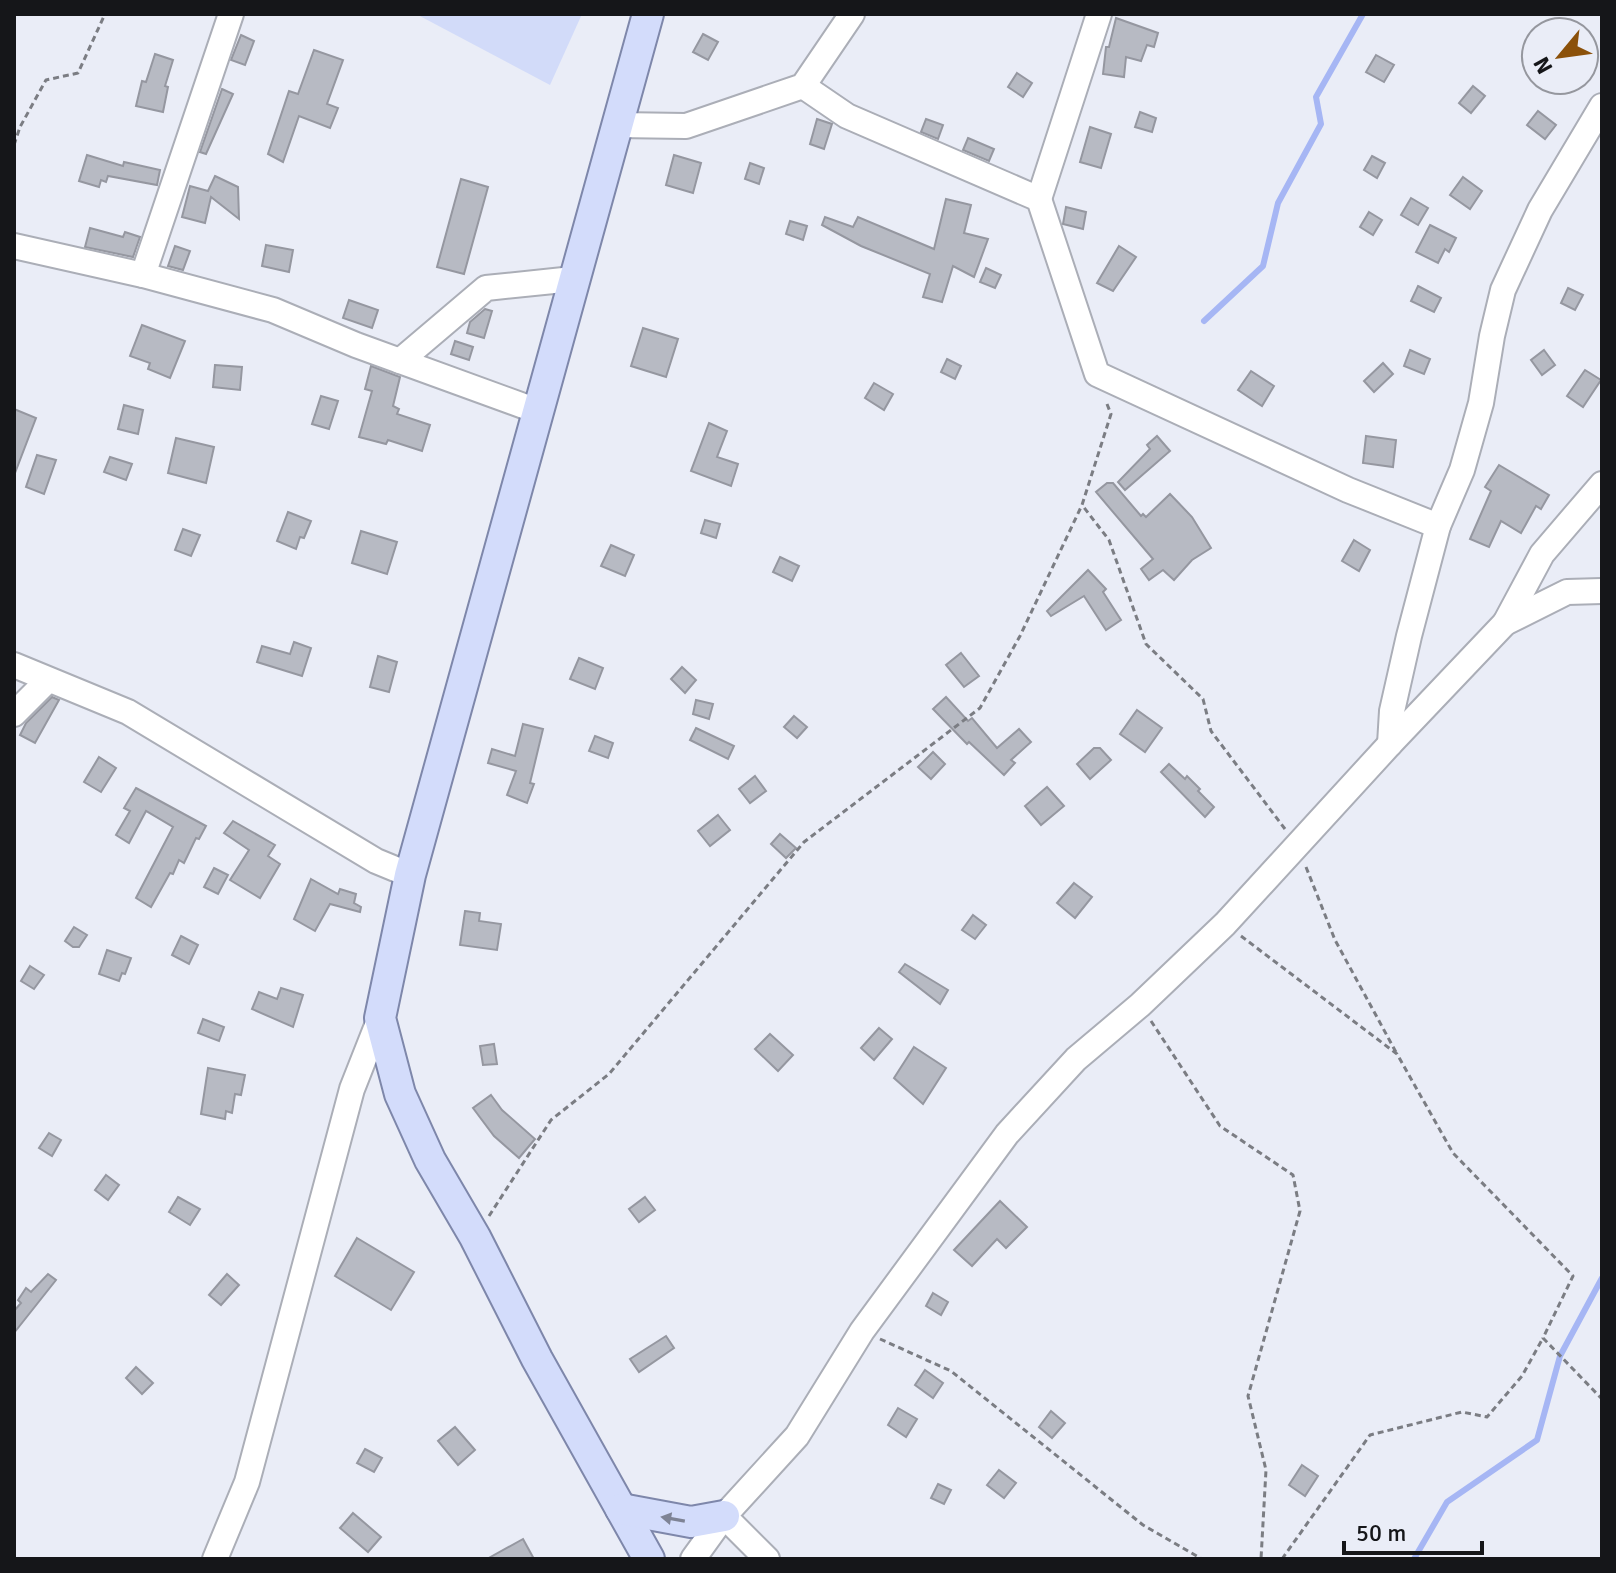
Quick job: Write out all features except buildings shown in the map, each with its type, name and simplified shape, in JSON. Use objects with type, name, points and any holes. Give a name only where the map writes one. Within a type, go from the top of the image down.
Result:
[{"type":"main road","points":[[648,14],[410,875],[380,1018],[400,1094],[430,1160],[649,1559]]},
{"type":"main road","points":[[621,1509],[691,1522],[724,1516]]},
{"type":"street","points":[[143,275],[231,14]]},
{"type":"street","points":[[617,125],[686,126],[803,86],[852,14]]},
{"type":"street","points":[[1099,14],[1039,199],[1097,374],[1348,490],[1438,526]]},
{"type":"street","points":[[803,86],[847,116],[1039,199]]},
{"type":"street","points":[[1390,744],[1392,711],[1438,526],[1462,470],[1481,403],[1503,290],[1540,210],[1602,106]]},
{"type":"street","points":[[14,246],[143,275],[273,310],[540,412]]},
{"type":"street","points":[[400,361],[486,288],[573,279]]},
{"type":"street","points":[[693,1559],[724,1516],[797,1436],[862,1331],[1007,1134],[1076,1059],[1140,1005],[1225,924],[1505,623],[1542,554],[1602,484]]},
{"type":"street","points":[[1505,623],[1567,592],[1602,591]]},
{"type":"street","points":[[14,665],[128,712],[376,861],[410,875]]},
{"type":"street","points":[[14,714],[48,680]]},
{"type":"street","points":[[215,1559],[247,1482],[352,1089],[380,1018]]},
{"type":"street","points":[[724,1516],[767,1559]]},
{"type":"path","points":[[14,145],[20,127],[46,80],[78,73],[105,14]]},
{"type":"path","points":[[475,1237],[551,1120],[609,1074],[804,842],[980,708],[1020,636],[1082,505],[1111,414],[1097,374]]},
{"type":"path","points":[[1082,505],[1109,540],[1146,644],[1203,699],[1211,731],[1297,845],[1335,940],[1453,1153],[1573,1276],[1522,1376],[1487,1417],[1462,1412],[1370,1435],[1282,1559]]},
{"type":"path","points":[[1225,924],[1397,1054]]},
{"type":"path","points":[[1140,1005],[1220,1126],[1293,1175],[1300,1211],[1248,1396],[1266,1470],[1261,1559]]},
{"type":"path","points":[[862,1331],[951,1371],[1143,1525],[1202,1559]]},
{"type":"path","points":[[1543,1338],[1602,1399]]},
{"type":"shaded area","points":[[416,14],[582,14],[550,85]]},
{"type":"waterway","points":[[1204,321],[1263,266],[1278,203],[1321,124],[1316,97],[1363,14]]},
{"type":"waterway","points":[[1414,1559],[1447,1502],[1537,1440],[1560,1356],[1602,1278]]}]
